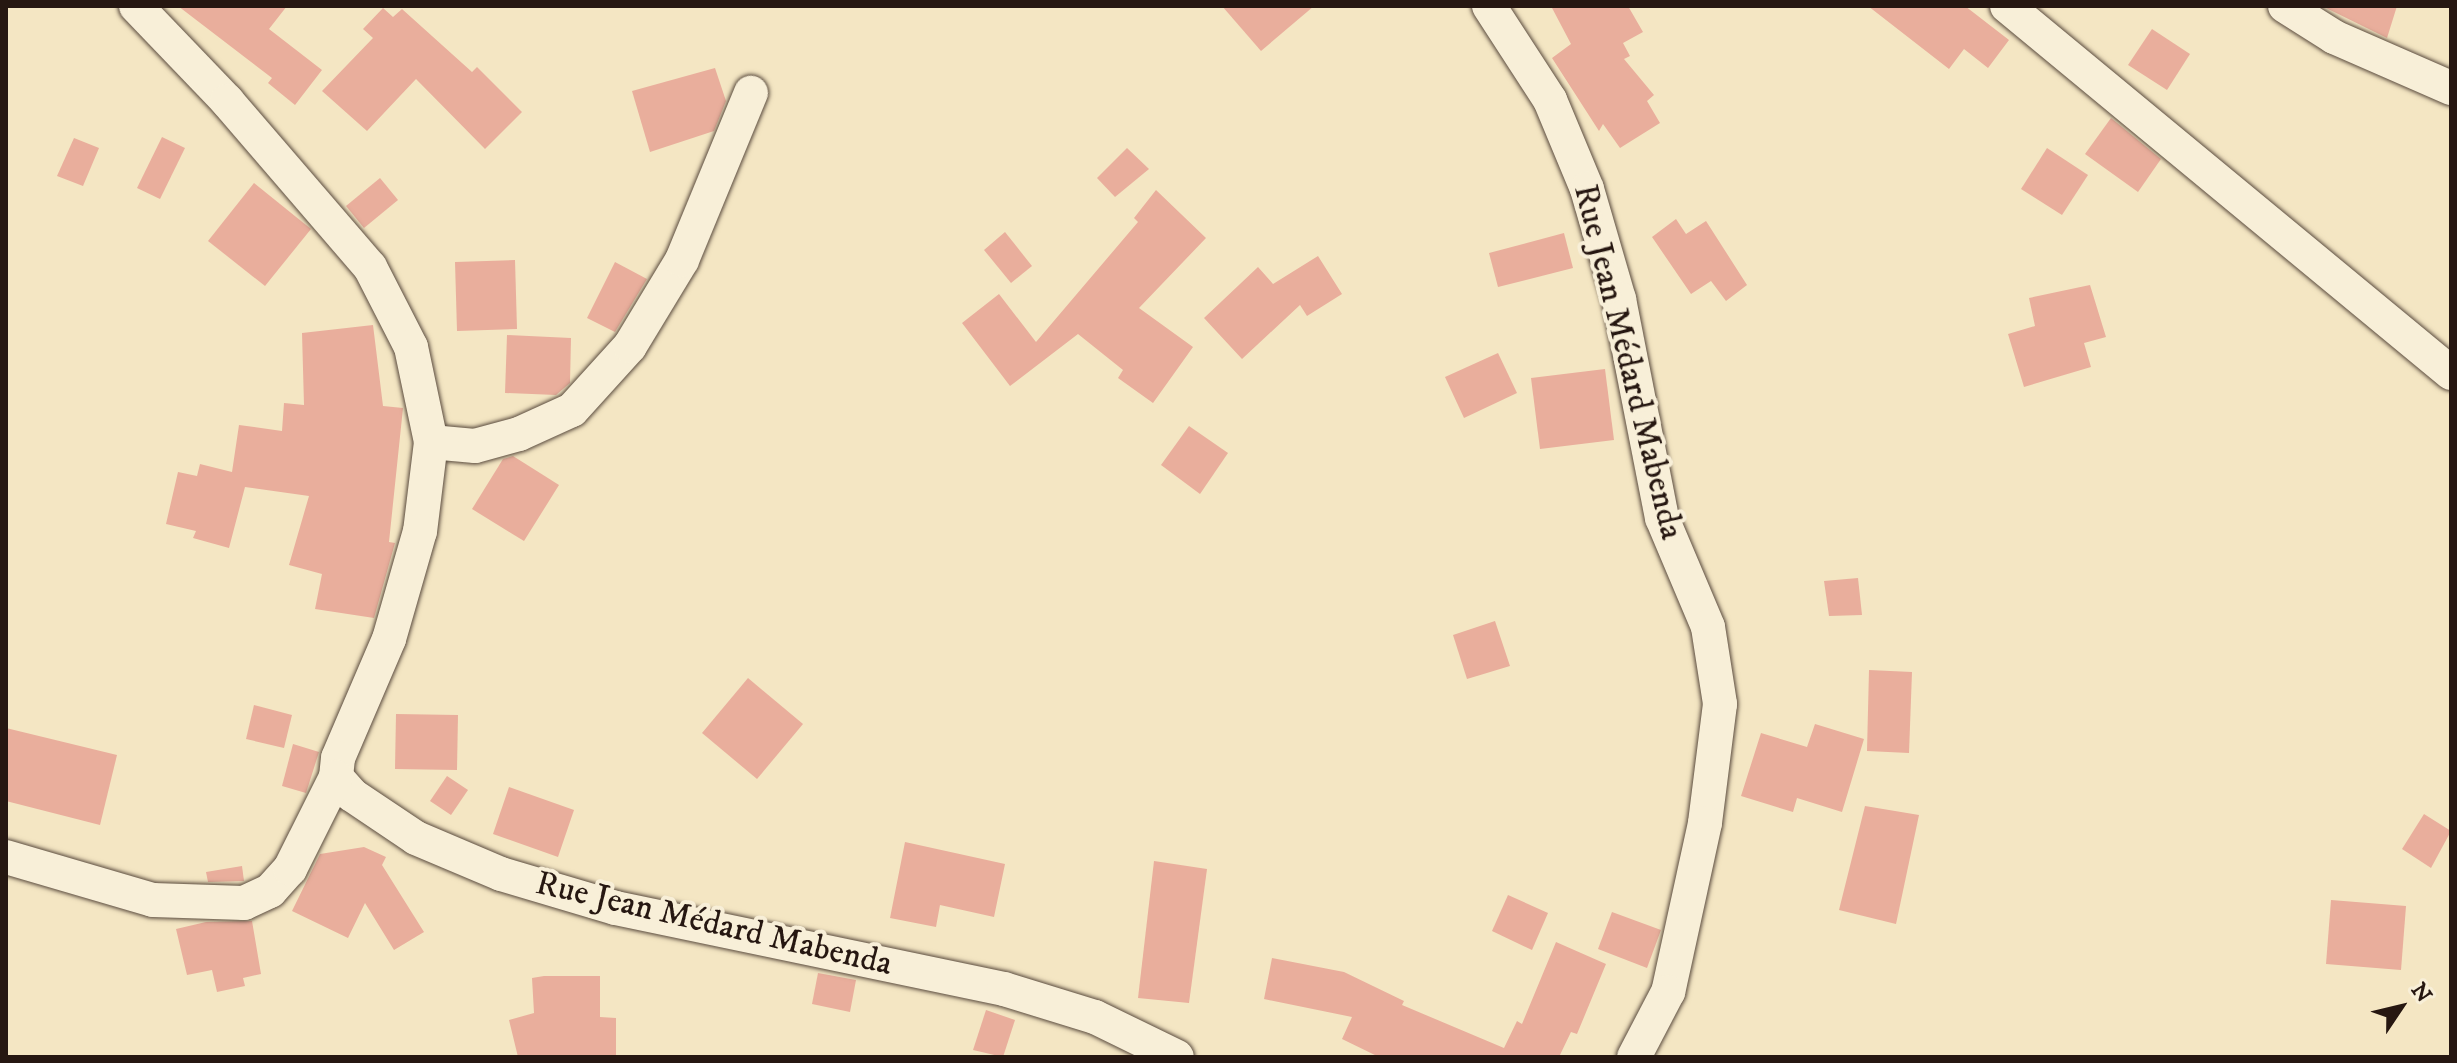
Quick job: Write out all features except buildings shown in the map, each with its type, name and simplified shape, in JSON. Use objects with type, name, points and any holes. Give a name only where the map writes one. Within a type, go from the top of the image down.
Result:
[{"type":"street","points":[[6,857],[153,900],[244,903],[270,891],[290,869],[336,777],[338,758],[389,639],[420,531],[431,442],[411,347],[370,267],[227,101],[136,6]]},
{"type":"street","name":"Rue Jean Médard Mabenda","points":[[1489,6],[1550,100],[1587,189],[1619,299],[1662,518],[1708,627],[1720,704],[1705,823],[1668,992],[1634,1057]]},
{"type":"street","points":[[2007,6],[2451,373]]},
{"type":"street","points":[[2285,6],[2334,37],[2451,88]]},
{"type":"street","points":[[431,442],[475,446],[519,434],[572,410],[630,346],[682,260],[751,93]]},
{"type":"street","name":"Rue Jean Médard Mabenda","points":[[336,777],[352,795],[416,838],[501,874],[616,908],[1004,989],[1095,1017],[1177,1057]]}]
